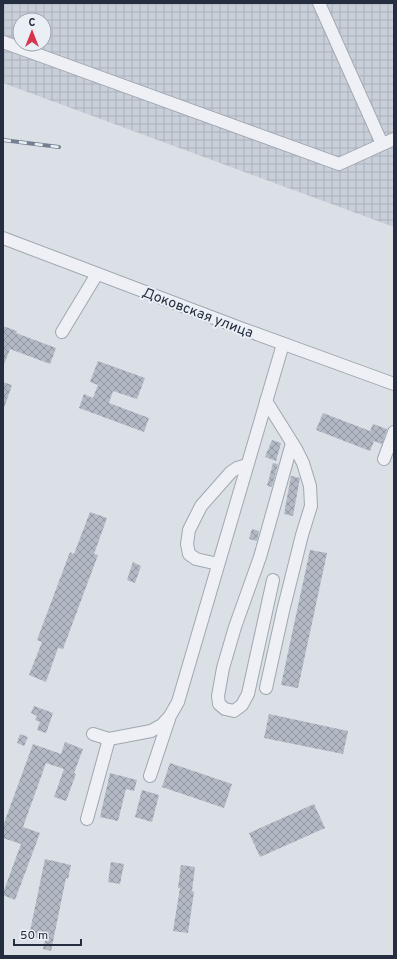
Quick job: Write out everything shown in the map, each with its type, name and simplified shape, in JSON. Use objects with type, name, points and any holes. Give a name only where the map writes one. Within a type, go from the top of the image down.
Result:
[{"type":"street","points":[[319,3],[382,144]]},
{"type":"street","points":[[3,42],[339,164],[394,139]]},
{"type":"street","name":"Доковская улица","points":[[3,238],[283,344],[394,384]]},
{"type":"street","points":[[62,332],[97,274]]},
{"type":"street","points":[[93,734],[109,739],[150,731],[162,726],[178,702],[283,344]]},
{"type":"street","points":[[266,401],[303,463],[310,486],[311,506],[286,596],[266,688]]},
{"type":"street","points":[[384,459],[394,432]]},
{"type":"street","points":[[273,580],[248,694],[242,705],[238,708],[234,710],[224,709],[220,704],[218,696],[223,668],[235,627],[260,557],[292,443]]},
{"type":"street","points":[[218,564],[196,559],[189,554],[187,544],[189,530],[201,506],[221,483],[231,472],[237,468],[247,465]]},
{"type":"street","points":[[150,776],[170,716]]},
{"type":"street","points":[[87,819],[109,739]]},
{"type":"shaded area","points":[[3,3],[394,3],[394,227],[3,83]]},
{"type":"building","points":[[3,326],[17,331],[16,333],[56,348],[50,364],[10,349],[3,367]]},
{"type":"building","points":[[98,361],[145,378],[137,399],[113,391],[109,403],[149,418],[144,432],[79,408],[84,394],[93,398],[98,385],[90,382]]},
{"type":"building","points":[[3,382],[12,385],[4,408],[3,408]]},
{"type":"building","points":[[323,413],[370,431],[373,424],[387,429],[382,444],[374,441],[370,451],[316,430]]},
{"type":"building","points":[[272,440],[281,443],[276,461],[265,457]]},
{"type":"building","points":[[273,463],[278,464],[272,487],[267,486]]},
{"type":"building","points":[[291,476],[300,478],[293,516],[284,514]]},
{"type":"building","points":[[90,512],[107,518],[94,554],[98,555],[63,649],[58,648],[46,682],[29,675],[42,642],[37,640],[70,552],[74,554]]},
{"type":"building","points":[[252,529],[259,531],[257,541],[249,539]]},
{"type":"building","points":[[310,550],[327,553],[298,688],[281,685]]},
{"type":"building","points":[[133,562],[141,566],[135,583],[127,580]]},
{"type":"building","points":[[34,706],[53,713],[46,733],[37,730],[40,722],[35,720],[37,716],[31,713]]},
{"type":"building","points":[[269,714],[348,731],[343,754],[264,738]]},
{"type":"building","points":[[20,734],[28,737],[24,746],[17,743]]},
{"type":"building","points":[[65,742],[83,749],[74,773],[76,774],[66,801],[54,797],[64,769],[46,763],[23,827],[40,833],[15,900],[3,895],[3,893],[21,844],[3,838],[3,826],[33,744],[61,754]]},
{"type":"building","points":[[170,763],[232,784],[224,808],[162,787]]},
{"type":"building","points":[[110,773],[137,780],[134,791],[126,789],[118,821],[100,817]]},
{"type":"building","points":[[142,790],[159,795],[152,822],[135,817]]},
{"type":"building","points":[[314,804],[325,828],[260,857],[249,833]]},
{"type":"building","points":[[45,859],[71,865],[68,879],[66,878],[51,951],[43,949],[45,940],[29,936]]},
{"type":"building","points":[[111,862],[124,864],[120,884],[108,882]]},
{"type":"building","points":[[181,865],[195,867],[192,891],[194,892],[188,933],[173,931],[180,888],[178,888]]},
{"type":"railway","points":[[3,140],[59,147]]}]
